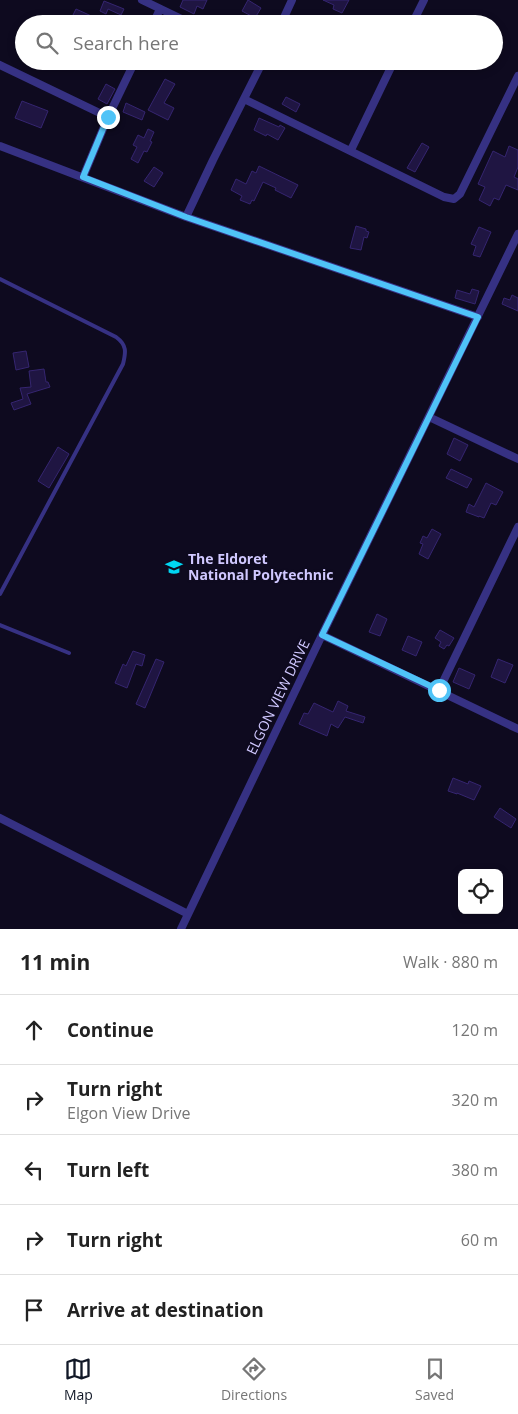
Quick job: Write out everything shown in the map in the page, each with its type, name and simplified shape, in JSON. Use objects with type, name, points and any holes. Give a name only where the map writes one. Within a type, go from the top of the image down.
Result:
[{"type":"street","points":[[142,0],[175,15]]},
{"type":"street","points":[[285,15],[292,0]]},
{"type":"street","points":[[416,15],[424,0]]},
{"type":"street","points":[[0,65],[108,117]]},
{"type":"street","points":[[83,177],[108,117],[131,70]]},
{"type":"street","points":[[186,217],[258,70]]},
{"type":"street","points":[[351,150],[390,70]]},
{"type":"street","points":[[244,99],[444,197],[454,199],[460,194],[518,76]]},
{"type":"street","points":[[0,146],[186,217],[478,317]]},
{"type":"street","name":"ELGON VIEW DRIVE","points":[[181,929],[518,234]]},
{"type":"street","points":[[429,417],[518,458]]},
{"type":"street","points":[[439,690],[518,527]]},
{"type":"street","points":[[322,635],[518,729]]},
{"type":"street","points":[[0,818],[188,914]]},
{"type":"lane","points":[[0,278],[116,337],[125,346],[126,354],[123,364],[0,594]]},
{"type":"lane","points":[[0,625],[69,653]]},
{"type":"building","points":[[183,0],[207,0],[203,9],[197,6],[194,14],[180,7]]},
{"type":"building","points":[[248,0],[261,8],[257,15],[249,15],[242,11]]},
{"type":"building","points":[[323,0],[349,0],[342,13],[333,9],[334,5]]},
{"type":"building","points":[[104,1],[124,9],[121,15],[108,9],[106,14],[100,11]]},
{"type":"building","points":[[76,9],[89,15],[73,15]]},
{"type":"building","points":[[165,79],[175,84],[164,103],[174,108],[168,120],[148,110]]},
{"type":"building","points":[[106,84],[115,89],[107,104],[98,99]]},
{"type":"building","points":[[286,97],[300,104],[296,112],[282,104]]},
{"type":"building","points":[[22,101],[48,111],[41,128],[15,118]]},
{"type":"building","points":[[126,103],[145,112],[142,120],[123,112]]},
{"type":"building","points":[[259,118],[285,128],[278,140],[254,130]]},
{"type":"building","points":[[148,129],[154,132],[150,141],[152,142],[147,152],[144,151],[138,163],[131,159],[137,147],[133,145],[138,135],[144,138]]},
{"type":"building","points":[[422,143],[429,147],[415,172],[407,168]]},
{"type":"building","points":[[509,146],[518,150],[518,167],[514,177],[518,179],[518,190],[506,185],[499,200],[494,198],[490,206],[479,200],[485,187],[478,184],[493,151],[505,157]]},
{"type":"building","points":[[259,166],[298,185],[291,198],[263,182],[254,201],[252,200],[250,204],[240,200],[242,196],[231,190],[236,179],[246,184],[252,171],[256,173]]},
{"type":"building","points":[[154,167],[163,173],[154,187],[144,181]]},
{"type":"building","points":[[356,226],[369,232],[367,238],[364,237],[361,250],[350,248]]},
{"type":"building","points":[[479,227],[491,232],[480,257],[473,255],[476,246],[471,244]]},
{"type":"building","points":[[472,289],[479,291],[475,304],[455,298],[457,290],[470,294]]},
{"type":"building","points":[[512,295],[518,298],[518,311],[502,304],[504,298],[510,300]]},
{"type":"building","points":[[26,351],[29,367],[16,370],[13,353]]},
{"type":"building","points":[[44,369],[46,382],[48,382],[50,387],[27,394],[31,404],[14,410],[11,403],[23,399],[20,388],[31,387],[29,371]]},
{"type":"building","points":[[454,438],[468,445],[460,461],[447,454]]},
{"type":"building","points":[[58,447],[69,454],[49,488],[38,481]]},
{"type":"building","points":[[451,469],[472,479],[467,488],[446,478]]},
{"type":"building","points":[[486,483],[503,492],[496,505],[491,503],[484,518],[466,512],[469,504],[474,507]]},
{"type":"building","points":[[432,529],[441,534],[428,559],[419,554],[423,544],[420,543],[423,536],[427,538]]},
{"type":"building","points":[[377,614],[387,619],[380,636],[369,632]]},
{"type":"building","points":[[440,630],[454,638],[449,646],[447,645],[444,649],[439,646],[441,642],[435,638]]},
{"type":"building","points":[[408,636],[422,642],[416,656],[402,650]]},
{"type":"building","points":[[133,651],[145,655],[142,666],[136,664],[127,688],[115,683],[123,664],[126,666]]},
{"type":"building","points":[[156,659],[164,662],[145,708],[136,704]]},
{"type":"building","points":[[498,659],[513,665],[505,683],[491,677]]},
{"type":"building","points":[[459,668],[475,675],[469,689],[453,682]]},
{"type":"building","points":[[338,701],[348,706],[346,711],[365,717],[363,723],[345,717],[338,728],[331,724],[327,736],[299,724],[304,713],[308,714],[314,703],[333,712]]},
{"type":"building","points":[[453,778],[468,784],[469,781],[481,786],[474,800],[448,791]]},
{"type":"building","points":[[500,808],[516,819],[511,828],[494,817]]},
{"type":"place","name":"The Eldoret National Polytechnic","points":[[174,567]]},
{"type":"route","points":[[108,117],[83,177],[186,217],[478,317],[322,635],[439,690]]}]
